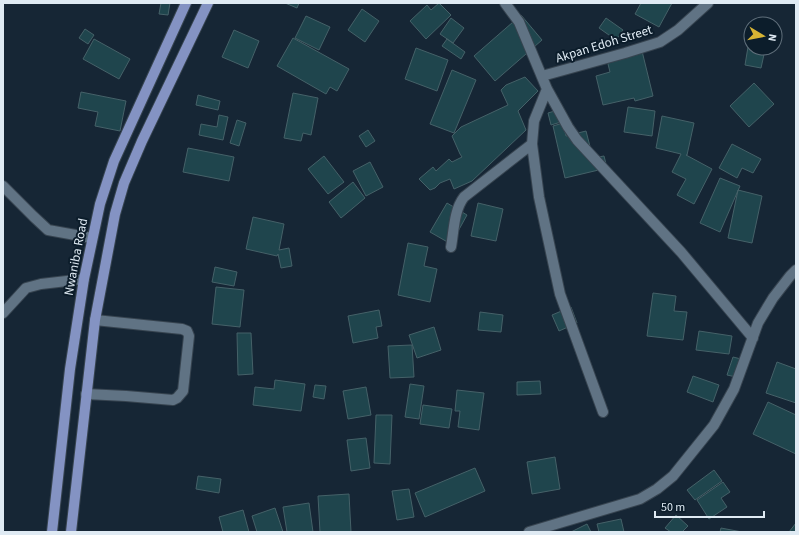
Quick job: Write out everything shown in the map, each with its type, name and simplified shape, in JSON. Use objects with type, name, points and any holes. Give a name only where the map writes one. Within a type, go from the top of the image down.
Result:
[{"type":"main road","name":"Nwaniba Road","points":[[52,532],[70,369],[84,279],[100,204],[114,161],[186,3]]},
{"type":"main road","points":[[71,532],[95,320],[115,214],[124,183],[142,141],[208,3]]},
{"type":"street","points":[[505,3],[519,22],[547,89],[577,140],[681,252],[753,338]]},
{"type":"street","name":"Akpan Edoh Street","points":[[542,76],[660,42],[678,30],[708,3]]},
{"type":"street","points":[[547,89],[534,121],[532,144],[539,197],[560,294],[603,412]]},
{"type":"street","points":[[451,247],[457,212],[464,197],[532,144]]},
{"type":"street","points":[[3,186],[48,230],[92,238]]},
{"type":"street","points":[[535,531],[640,499],[657,489],[674,476],[714,425],[734,389],[758,323],[773,298],[796,270]]},
{"type":"street","points":[[3,313],[26,288],[41,284],[84,279]]},
{"type":"street","points":[[86,394],[173,400],[177,398],[183,391],[190,336],[187,331],[182,329],[95,320]]},
{"type":"building","points":[[161,3],[170,3],[168,15],[159,14]]},
{"type":"building","points":[[285,3],[299,3],[297,8]]},
{"type":"building","points":[[439,3],[451,15],[426,39],[410,21],[427,5],[431,10]]},
{"type":"building","points":[[641,3],[672,3],[659,27],[635,14]]},
{"type":"building","points":[[362,9],[379,21],[365,42],[348,30]]},
{"type":"building","points":[[521,15],[542,40],[495,81],[474,56]]},
{"type":"building","points":[[306,16],[330,27],[319,50],[295,38]]},
{"type":"building","points":[[451,18],[464,28],[453,43],[440,34]]},
{"type":"building","points":[[606,18],[623,30],[616,40],[599,28]]},
{"type":"building","points":[[85,29],[94,35],[88,44],[79,38]]},
{"type":"building","points":[[234,30],[259,41],[248,68],[222,57]]},
{"type":"building","points":[[293,38],[349,69],[337,91],[330,87],[326,94],[277,66]]},
{"type":"building","points":[[94,39],[130,59],[119,79],[83,59]]},
{"type":"building","points":[[447,39],[465,52],[461,59],[442,46]]},
{"type":"building","points":[[416,48],[448,60],[437,91],[405,79]]},
{"type":"building","points":[[642,51],[653,96],[635,101],[634,98],[603,105],[596,76],[610,72],[607,60]]},
{"type":"building","points":[[746,56],[764,56],[761,68],[745,65]]},
{"type":"building","points":[[452,70],[476,80],[454,133],[430,124]]},
{"type":"building","points":[[525,77],[538,91],[518,111],[526,130],[472,181],[454,189],[450,179],[440,183],[435,188],[430,190],[419,179],[433,167],[436,171],[449,159],[452,162],[462,157],[452,136],[461,127],[508,105],[501,90],[506,85]]},
{"type":"building","points":[[754,83],[774,104],[749,127],[730,106]]},
{"type":"building","points":[[81,92],[126,101],[120,131],[95,126],[98,112],[78,108]]},
{"type":"building","points":[[293,93],[318,98],[311,135],[303,133],[301,141],[284,138]]},
{"type":"building","points":[[198,95],[220,101],[218,110],[196,105]]},
{"type":"building","points":[[628,107],[655,111],[652,136],[624,132]]},
{"type":"building","points":[[558,110],[561,122],[551,125],[548,113]]},
{"type":"building","points":[[219,115],[228,117],[223,140],[199,135],[201,124],[217,127]]},
{"type":"building","points":[[662,116],[694,123],[686,155],[712,169],[694,204],[677,195],[686,179],[672,172],[681,154],[656,148]]},
{"type":"building","points":[[237,120],[246,123],[239,146],[230,143]]},
{"type":"building","points":[[563,123],[566,136],[586,131],[593,158],[604,156],[607,168],[565,178],[553,126]]},
{"type":"building","points":[[368,130],[375,141],[366,147],[359,136]]},
{"type":"building","points":[[732,144],[761,159],[753,173],[742,168],[737,178],[719,168]]},
{"type":"building","points":[[188,148],[234,157],[229,181],[183,172]]},
{"type":"building","points":[[324,156],[344,182],[328,194],[308,169]]},
{"type":"building","points":[[370,162],[383,187],[366,196],[353,171]]},
{"type":"building","points":[[720,178],[740,186],[720,232],[700,223]]},
{"type":"building","points":[[353,182],[365,198],[341,218],[329,202]]},
{"type":"building","points":[[738,190],[762,196],[752,243],[728,238]]},
{"type":"building","points":[[447,203],[467,215],[451,244],[430,232]]},
{"type":"building","points":[[478,203],[503,209],[496,241],[471,236]]},
{"type":"building","points":[[253,217],[284,224],[279,250],[289,248],[292,266],[281,268],[278,254],[277,256],[246,249]]},
{"type":"building","points":[[408,243],[428,247],[424,266],[437,269],[430,302],[398,295]]},
{"type":"building","points":[[215,267],[237,272],[234,286],[212,282]]},
{"type":"building","points":[[216,287],[244,290],[240,327],[212,324]]},
{"type":"building","points":[[653,293],[676,296],[674,311],[687,312],[683,340],[647,336]]},
{"type":"building","points":[[571,307],[577,323],[559,331],[552,315]]},
{"type":"building","points":[[379,310],[382,326],[376,327],[378,338],[353,343],[348,316]]},
{"type":"building","points":[[480,312],[503,315],[501,332],[478,330]]},
{"type":"building","points":[[434,327],[441,350],[417,358],[409,335]]},
{"type":"building","points":[[699,331],[732,336],[729,354],[696,350]]},
{"type":"building","points":[[237,333],[251,333],[253,374],[238,375]]},
{"type":"building","points":[[412,345],[414,377],[390,378],[388,346]]},
{"type":"building","points":[[733,357],[741,359],[736,377],[727,375]]},
{"type":"building","points":[[777,362],[796,369],[796,403],[766,393]]},
{"type":"building","points":[[693,376],[719,385],[713,402],[687,392]]},
{"type":"building","points":[[275,380],[305,384],[301,411],[253,405],[255,387],[274,389]]},
{"type":"building","points":[[540,381],[541,394],[517,395],[517,382]]},
{"type":"building","points":[[410,384],[424,386],[419,419],[405,417]]},
{"type":"building","points":[[315,385],[326,386],[324,399],[313,397]]},
{"type":"building","points":[[366,387],[371,415],[348,419],[343,391]]},
{"type":"building","points":[[457,390],[484,393],[479,430],[458,427],[460,411],[455,411]]},
{"type":"building","points":[[768,402],[796,415],[796,454],[753,434]]},
{"type":"building","points":[[423,405],[452,409],[449,428],[420,424]]},
{"type":"building","points":[[376,415],[392,415],[390,464],[374,463]]},
{"type":"building","points":[[366,438],[370,468],[351,471],[347,440]]},
{"type":"building","points":[[555,457],[560,489],[532,494],[527,462]]},
{"type":"building","points":[[475,468],[485,491],[425,517],[415,493]]},
{"type":"building","points":[[714,470],[722,481],[695,500],[687,490]]},
{"type":"building","points":[[198,476],[221,479],[219,493],[196,489]]},
{"type":"building","points":[[723,482],[730,492],[721,498],[727,507],[709,519],[697,500]]},
{"type":"building","points":[[409,489],[414,517],[397,520],[392,491]]},
{"type":"building","points":[[349,494],[351,532],[320,532],[318,496]]},
{"type":"building","points":[[309,503],[313,532],[287,532],[283,507]]},
{"type":"building","points":[[275,508],[283,532],[257,532],[252,516]]},
{"type":"building","points":[[243,510],[249,532],[223,532],[219,517]]},
{"type":"building","points":[[676,515],[688,526],[682,532],[671,532],[665,528]]},
{"type":"building","points":[[621,519],[624,532],[599,532],[597,524]]},
{"type":"building","points":[[796,523],[796,532],[789,532]]},
{"type":"building","points":[[587,524],[591,532],[571,532]]},
{"type":"building","points":[[721,528],[742,532],[720,532]]}]
